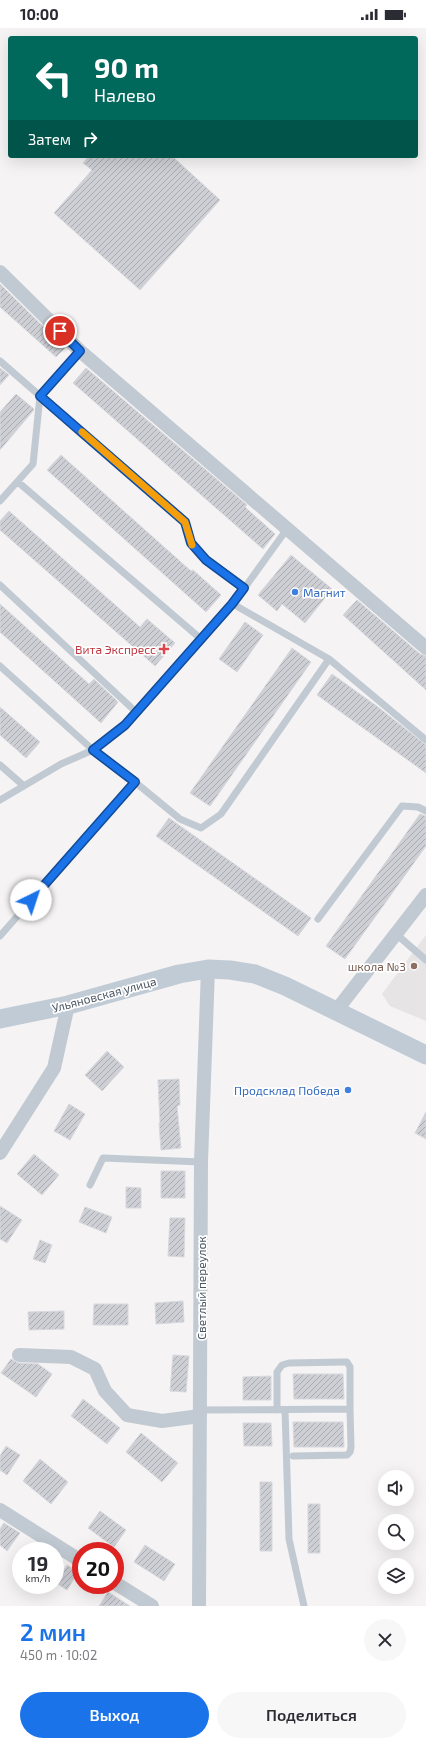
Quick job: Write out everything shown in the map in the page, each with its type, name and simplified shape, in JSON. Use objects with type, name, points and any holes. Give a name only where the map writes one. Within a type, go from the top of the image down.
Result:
[{"type":"street","points":[[0,272],[80,351],[426,648]]},
{"type":"street","points":[[336,1011],[426,895]]},
{"type":"street","name":"Ульяновская улица","points":[[0,1019],[68,1004],[179,974],[208,970],[230,970],[255,974],[285,986],[426,1056]]},
{"type":"street","name":"Светлый переулок","points":[[199,1606],[201,1162],[208,970]]},
{"type":"street","points":[[0,1153],[54,1068],[68,1004]]},
{"type":"street","points":[[19,1355],[71,1357],[95,1368],[105,1391],[127,1415],[162,1421],[200,1413]]},
{"type":"street","points":[[0,1510],[72,1555]]},
{"type":"street","points":[[124,1589],[152,1606]]},
{"type":"lane","points":[[0,501],[33,464],[40,396],[80,351]]},
{"type":"lane","points":[[0,361],[185,522],[191,543],[196,549],[206,560],[244,588]]},
{"type":"lane","points":[[18,482],[201,639]]},
{"type":"lane","points":[[0,800],[61,764],[93,750],[125,725],[232,604],[287,529]]},
{"type":"lane","points":[[0,585],[136,712]]},
{"type":"lane","points":[[232,604],[329,659],[426,740]]},
{"type":"lane","points":[[0,666],[93,750],[180,819],[201,828],[221,814],[329,659]]},
{"type":"lane","points":[[0,765],[24,786]]},
{"type":"lane","points":[[0,936],[135,782]]},
{"type":"lane","points":[[318,919],[402,806],[418,807],[426,811]]},
{"type":"lane","points":[[396,934],[426,960]]},
{"type":"lane","points":[[90,1185],[103,1158],[201,1162]]},
{"type":"lane","points":[[277,1410],[277,1372],[282,1365],[288,1363],[348,1362],[350,1367],[350,1452],[347,1455],[293,1456]]},
{"type":"lane","points":[[200,1413],[350,1409]]},
{"type":"lane","points":[[285,1410],[289,1539],[304,1606]]},
{"type":"shaded area","name":"школа №3","points":[[426,935],[426,1021],[390,1006],[382,994]]},
{"type":"building","points":[[87,158],[174,158],[220,200],[140,290],[54,213],[92,170],[83,163]]},
{"type":"building","points":[[0,284],[65,348],[56,357],[0,307]]},
{"type":"building","points":[[0,368],[9,375],[0,385]]},
{"type":"building","points":[[86,368],[247,505],[245,507],[275,534],[263,549],[73,383]]},
{"type":"building","points":[[16,394],[34,409],[0,450],[0,412]]},
{"type":"building","points":[[61,455],[191,571],[193,570],[221,595],[206,612],[47,470]]},
{"type":"building","points":[[9,511],[140,627],[147,619],[175,643],[155,666],[0,530],[0,521]]},
{"type":"building","name":"Магнит","points":[[291,555],[332,589],[305,623],[282,604],[277,611],[258,595]]},
{"type":"building","points":[[357,600],[420,654],[426,656],[426,690],[343,615]]},
{"type":"building","points":[[0,604],[89,684],[94,679],[118,702],[101,723],[0,632]]},
{"type":"building","points":[[245,622],[263,635],[237,672],[219,659]]},
{"type":"building","points":[[292,648],[311,662],[210,806],[190,793]]},
{"type":"building","points":[[332,674],[378,707],[426,745],[426,773],[317,695]]},
{"type":"building","points":[[0,707],[40,742],[26,758],[0,735]]},
{"type":"building","points":[[420,814],[426,816],[426,846],[345,959],[326,946]]},
{"type":"building","points":[[169,818],[311,918],[298,936],[156,836]]},
{"type":"building","points":[[107,1051],[124,1067],[102,1091],[85,1075]]},
{"type":"building","points":[[179,1079],[180,1105],[177,1106],[181,1148],[161,1150],[158,1080]]},
{"type":"building","points":[[69,1104],[85,1114],[70,1140],[54,1131]]},
{"type":"building","points":[[426,1112],[426,1139],[415,1133]]},
{"type":"building","points":[[34,1154],[59,1175],[42,1195],[17,1174]]},
{"type":"building","points":[[161,1171],[185,1171],[185,1198],[161,1198]]},
{"type":"building","points":[[126,1187],[141,1188],[141,1208],[126,1208]]},
{"type":"building","points":[[0,1206],[22,1220],[7,1243],[0,1239]]},
{"type":"building","points":[[85,1207],[112,1217],[106,1233],[79,1222]]},
{"type":"building","points":[[170,1218],[185,1218],[184,1257],[168,1256]]},
{"type":"building","points":[[40,1240],[52,1245],[45,1263],[33,1259]]},
{"type":"building","points":[[183,1301],[184,1322],[156,1324],[155,1303]]},
{"type":"building","points":[[94,1304],[128,1304],[128,1325],[93,1325]]},
{"type":"building","points":[[64,1311],[64,1329],[29,1330],[28,1312]]},
{"type":"building","points":[[173,1355],[189,1356],[186,1392],[170,1391]]},
{"type":"building","points":[[11,1359],[18,1363],[38,1364],[52,1374],[36,1397],[1,1373]]},
{"type":"building","points":[[293,1374],[343,1374],[344,1399],[294,1399]]},
{"type":"building","points":[[271,1376],[271,1400],[243,1400],[243,1377]]},
{"type":"building","points":[[83,1399],[120,1428],[107,1444],[71,1416]]},
{"type":"building","points":[[293,1422],[343,1422],[344,1447],[294,1447]]},
{"type":"building","points":[[243,1423],[271,1423],[272,1446],[244,1446]]},
{"type":"building","points":[[141,1433],[178,1463],[162,1482],[126,1452]]},
{"type":"building","points":[[6,1446],[20,1455],[7,1475],[0,1470],[0,1456]]},
{"type":"building","points":[[40,1459],[68,1482],[51,1504],[23,1481]]},
{"type":"building","points":[[260,1482],[272,1482],[272,1551],[260,1551]]},
{"type":"building","points":[[308,1504],[320,1504],[320,1553],[308,1553]]},
{"type":"building","points":[[100,1511],[126,1530],[118,1542],[107,1542],[88,1528]]},
{"type":"building","points":[[4,1523],[20,1533],[12,1542],[7,1551],[0,1545],[0,1529]]},
{"type":"building","points":[[145,1545],[175,1564],[164,1581],[134,1562]]},
{"type":"building","points":[[67,1565],[72,1568],[72,1582],[67,1590],[64,1588],[64,1570]]},
{"type":"building","points":[[107,1594],[111,1594],[130,1606],[99,1606]]},
{"type":"slow traffic","points":[[82,432],[185,522],[192,545]]},
{"type":"place","name":"Магнит","points":[[295,592]]},
{"type":"place","name":"Вита Экспресс","points":[[164,649]]},
{"type":"place","name":"школа №3","points":[[414,966]]},
{"type":"place","name":"Продсклад Победа","points":[[348,1090]]},
{"type":"route","points":[[31,900],[135,782],[93,750],[125,725],[232,604],[244,588],[206,560],[191,543],[185,522],[40,396],[80,351],[60,331]]}]
